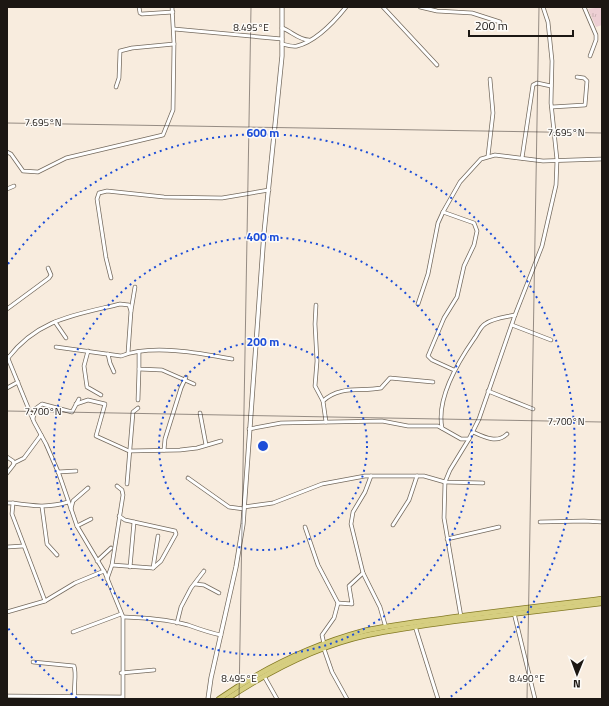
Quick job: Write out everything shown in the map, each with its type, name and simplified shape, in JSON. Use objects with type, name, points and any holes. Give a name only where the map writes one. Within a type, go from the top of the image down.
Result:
[{"type":"main road","points":[[219,699],[246,680],[281,662],[365,631],[602,599]]},
{"type":"main road","points":[[227,699],[264,676],[324,647],[366,635],[461,617],[602,603]]},
{"type":"street","points":[[139,7],[140,13],[142,14],[173,12]]},
{"type":"street","points":[[7,152],[11,154],[23,171],[38,172],[66,158],[163,135],[173,110],[174,29],[172,7]]},
{"type":"street","points":[[208,699],[211,678],[236,567],[244,508],[249,429],[282,44],[282,7]]},
{"type":"street","points":[[282,44],[296,47],[310,40],[326,28],[346,7]]},
{"type":"street","points":[[383,7],[437,65]]},
{"type":"street","points":[[420,7],[437,11],[472,13],[500,22]]},
{"type":"street","points":[[461,617],[444,518],[445,482],[450,470],[473,432],[479,419],[515,315],[542,246],[554,203],[557,160],[552,108],[552,61],[548,22],[544,7]]},
{"type":"street","points":[[584,7],[596,35],[596,40],[590,56]]},
{"type":"street","points":[[282,28],[296,34],[303,40],[310,40]]},
{"type":"street","points":[[174,29],[282,39]]},
{"type":"street","points":[[116,87],[119,78],[120,51],[132,48],[174,44]]},
{"type":"street","points":[[552,108],[585,105],[587,81],[584,78],[577,77]]},
{"type":"street","points":[[488,156],[493,112],[490,79]]},
{"type":"street","points":[[522,158],[533,85],[537,83],[551,86]]},
{"type":"street","points":[[418,304],[428,274],[438,223],[442,212],[460,182],[481,159],[488,156],[503,155],[522,158],[557,160],[602,159]]},
{"type":"street","points":[[7,189],[14,186]]},
{"type":"street","points":[[111,278],[104,249],[97,199],[99,193],[107,191],[164,197],[222,198],[269,190]]},
{"type":"street","points":[[442,212],[474,223],[477,231],[474,245],[464,266],[457,297],[444,318],[428,356],[432,360],[454,370]]},
{"type":"street","points":[[7,309],[49,278],[51,275],[48,268]]},
{"type":"street","points":[[128,353],[131,311],[135,287]]},
{"type":"street","points":[[7,696],[12,698],[122,698],[124,629],[122,615],[104,571],[77,526],[58,472],[33,419],[7,357],[29,335],[55,322],[120,304],[129,305],[131,311]]},
{"type":"street","points":[[316,305],[315,324],[317,361],[315,386],[323,401],[326,422]]},
{"type":"street","points":[[437,426],[440,421],[446,394],[454,370],[483,325],[493,320],[515,315]]},
{"type":"street","points":[[55,322],[66,338]]},
{"type":"street","points":[[512,325],[551,340]]},
{"type":"street","points":[[56,347],[120,356],[128,353],[156,351],[186,352],[232,359]]},
{"type":"street","points":[[88,351],[84,366],[87,387],[101,395]]},
{"type":"street","points":[[138,352],[138,400]]},
{"type":"street","points":[[108,354],[110,364],[114,372]]},
{"type":"street","points":[[139,369],[162,370],[185,378],[194,384]]},
{"type":"street","points":[[164,450],[168,429],[185,378]]},
{"type":"street","points":[[323,401],[335,392],[348,389],[381,388],[390,378],[433,382]]},
{"type":"street","points":[[7,388],[18,382]]},
{"type":"street","points":[[488,390],[533,409]]},
{"type":"street","points":[[33,419],[35,409],[42,404],[72,412],[79,399]]},
{"type":"street","points":[[76,404],[88,400],[105,404],[96,436],[129,451],[192,449],[221,441]]},
{"type":"street","points":[[127,484],[133,412],[138,408]]},
{"type":"street","points":[[200,413],[206,446]]},
{"type":"street","points":[[249,429],[281,423],[382,421],[408,426],[437,426],[461,439],[469,439]]},
{"type":"street","points":[[440,421],[442,428]]},
{"type":"street","points":[[473,432],[493,439],[501,438],[507,434]]},
{"type":"street","points":[[7,473],[14,463],[24,458],[41,435]]},
{"type":"street","points":[[461,439],[465,446]]},
{"type":"street","points":[[7,457],[14,463]]},
{"type":"street","points":[[58,472],[76,471]]},
{"type":"street","points":[[370,476],[365,492],[353,512],[351,524],[363,574],[380,607],[386,628]]},
{"type":"street","points":[[188,478],[229,507],[244,508],[273,503],[322,484],[370,476],[417,476],[445,482],[483,483]]},
{"type":"street","points":[[394,525],[409,500],[417,476]]},
{"type":"street","points":[[107,579],[112,566],[123,495],[122,490],[117,486]]},
{"type":"street","points":[[71,509],[73,501],[88,488]]},
{"type":"street","points":[[7,503],[53,507],[68,502]]},
{"type":"street","points":[[13,503],[12,514],[45,601]]},
{"type":"street","points":[[42,507],[47,544],[57,555]]},
{"type":"street","points":[[112,566],[153,568],[161,561],[176,532],[134,522],[119,516]]},
{"type":"street","points":[[77,526],[91,519]]},
{"type":"street","points":[[130,567],[134,522]]},
{"type":"street","points":[[540,522],[602,522]]},
{"type":"street","points":[[305,527],[318,565],[338,603],[334,618],[322,635],[324,647],[332,672],[347,699]]},
{"type":"street","points":[[447,540],[499,527]]},
{"type":"street","points":[[153,568],[158,536]]},
{"type":"street","points":[[7,547],[23,546]]},
{"type":"street","points":[[98,561],[110,548]]},
{"type":"street","points":[[7,612],[45,601],[74,583],[104,571]]},
{"type":"street","points":[[177,624],[180,607],[204,571]]},
{"type":"street","points":[[338,603],[352,604],[349,586],[363,574]]},
{"type":"street","points":[[194,584],[204,585],[219,593]]},
{"type":"street","points":[[514,612],[535,699]]},
{"type":"street","points":[[73,632],[122,615],[157,619],[221,635]]},
{"type":"street","points":[[415,625],[438,699]]},
{"type":"street","points":[[33,662],[74,666],[76,670],[74,689],[75,697]]},
{"type":"street","points":[[122,673],[154,670]]},
{"type":"street","points":[[264,676],[277,699]]},
{"type":"green space","points":[[602,7],[602,25],[596,27],[588,9]]}]
